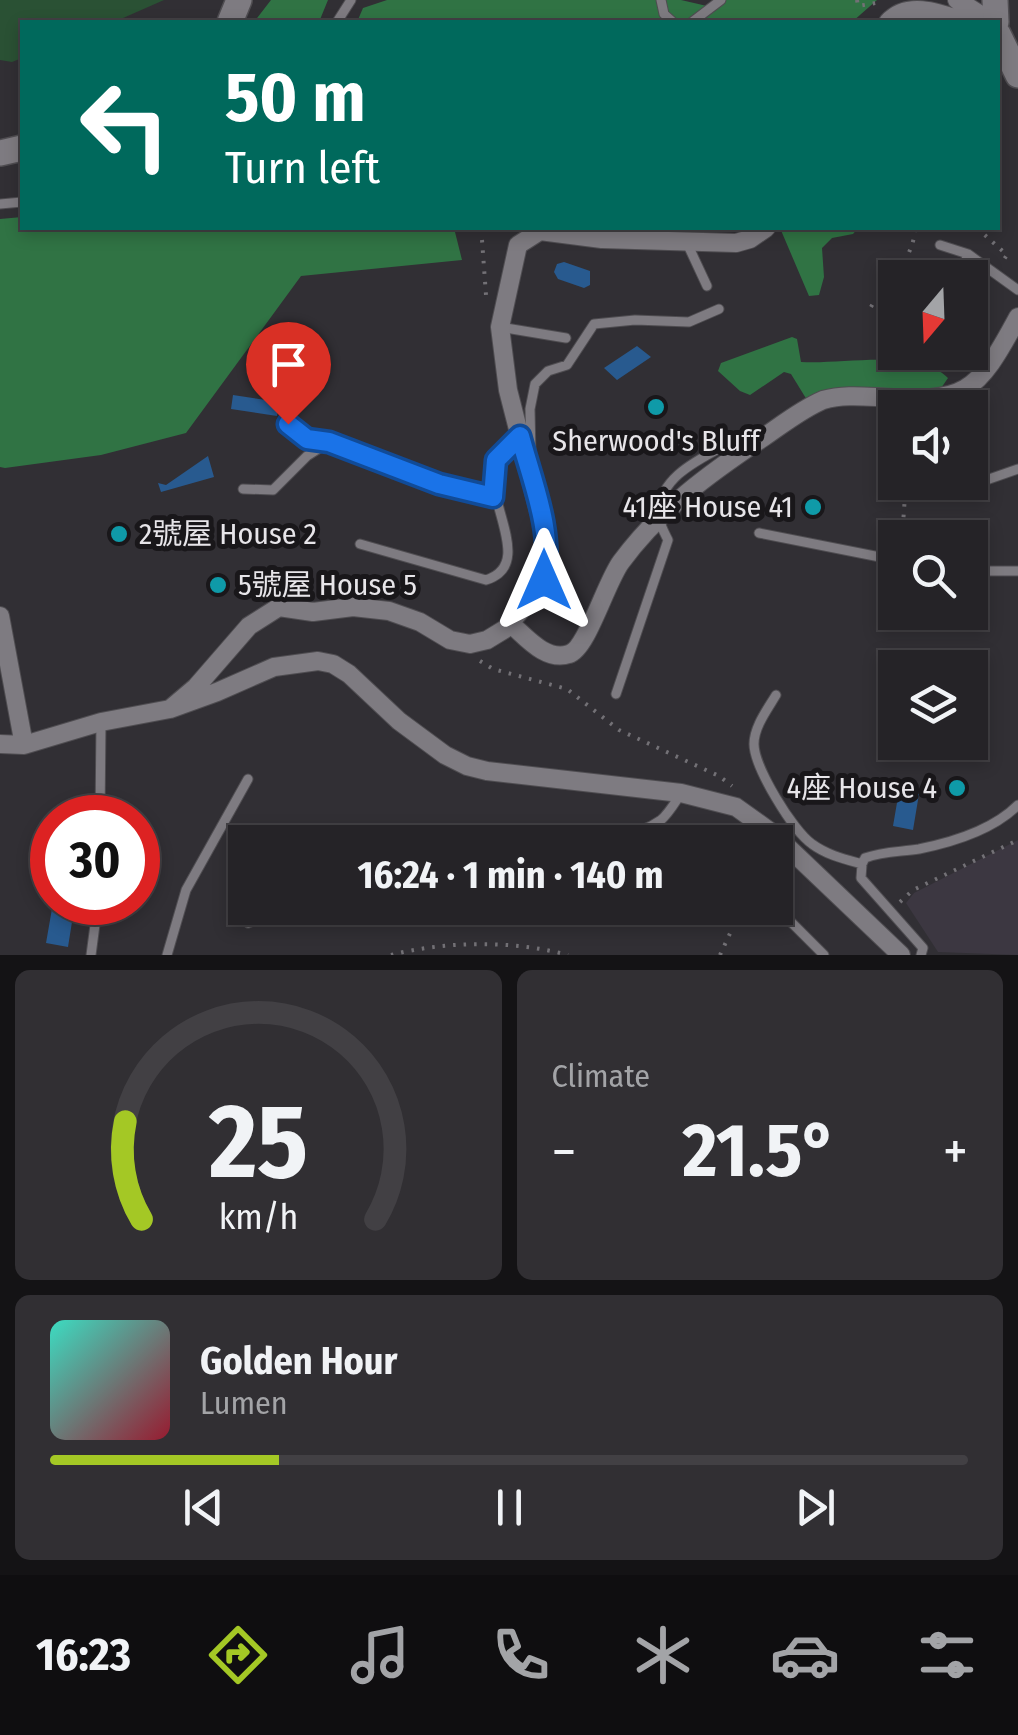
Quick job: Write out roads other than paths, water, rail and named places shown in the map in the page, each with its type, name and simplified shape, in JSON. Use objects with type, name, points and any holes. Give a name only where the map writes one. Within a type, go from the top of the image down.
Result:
[{"type":"main road","points":[[1000,38],[1018,75]]},
{"type":"street","points":[[956,0],[991,20]]},
{"type":"street","points":[[890,20],[905,6],[933,6],[962,20]]},
{"type":"street","points":[[170,708],[196,687],[255,620],[279,606],[313,612],[353,608],[389,611],[420,622],[450,640],[470,644],[493,637],[510,624],[540,588],[546,566],[541,515],[508,390],[500,326],[518,245],[540,231],[602,239],[736,243],[763,230]]},
{"type":"street","points":[[510,624],[550,654],[575,652],[585,638],[612,574],[689,489],[810,406],[830,398],[924,400],[959,392],[984,376],[1018,318]]},
{"type":"street","points":[[0,616],[24,745]]},
{"type":"street","points":[[0,744],[24,745],[101,722],[170,708],[286,664],[325,662],[349,674],[399,721],[467,766],[681,793],[736,807],[775,835],[901,955]]},
{"type":"lane","points":[[695,20],[721,0]]},
{"type":"lane","points":[[686,242],[707,286]]},
{"type":"lane","points":[[940,246],[968,254],[1018,290]]},
{"type":"lane","points":[[966,260],[968,254]]},
{"type":"lane","points":[[529,472],[534,384],[548,372],[567,365],[594,324],[635,320],[689,322],[718,309]]},
{"type":"lane","points":[[500,326],[566,338]]},
{"type":"lane","points":[[288,424],[307,439],[329,442],[439,484],[493,497]]},
{"type":"lane","points":[[360,544],[486,580],[494,578],[505,568],[509,552],[493,497],[496,460],[520,436]]},
{"type":"lane","points":[[243,489],[273,490],[307,456],[329,442]]},
{"type":"lane","points":[[988,479],[1018,469]]},
{"type":"lane","points":[[616,694],[668,540],[659,518]]},
{"type":"lane","points":[[760,532],[878,556]]},
{"type":"lane","points":[[988,571],[1018,571]]},
{"type":"lane","points":[[776,695],[758,725],[753,746],[764,775],[786,815],[808,842],[831,856],[862,864]]},
{"type":"lane","points":[[100,795],[101,722]]},
{"type":"lane","points":[[167,955],[186,890],[248,779]]},
{"type":"lane","points":[[649,825],[665,816],[681,793]]},
{"type":"lane","points":[[921,955],[923,948],[860,878],[865,858],[960,839],[1005,818],[1018,805]]},
{"type":"lane","points":[[793,924],[824,955]]},
{"type":"lane","points":[[90,955],[95,925]]},
{"type":"water","points":[[564,262],[590,271],[590,285],[584,288],[558,279],[554,272],[557,264]]},
{"type":"water","points":[[637,346],[651,357],[617,380],[604,368]]},
{"type":"water","points":[[233,395],[279,402],[277,416],[231,409]]},
{"type":"water","points":[[208,456],[214,477],[161,492],[158,483],[166,485]]},
{"type":"water","points":[[899,791],[919,794],[913,830],[893,826]]},
{"type":"water","points":[[49,925],[72,925],[68,947],[46,943]]},
{"type":"place","name":"Sherwood's Bluff","points":[[656,407]]},
{"type":"place","name":"41座 House 41","points":[[813,507]]},
{"type":"place","name":"2號屋 House 2","points":[[119,534]]},
{"type":"place","name":"5號屋 House 5","points":[[218,585]]},
{"type":"place","name":"4座 House 4","points":[[957,788]]}]
